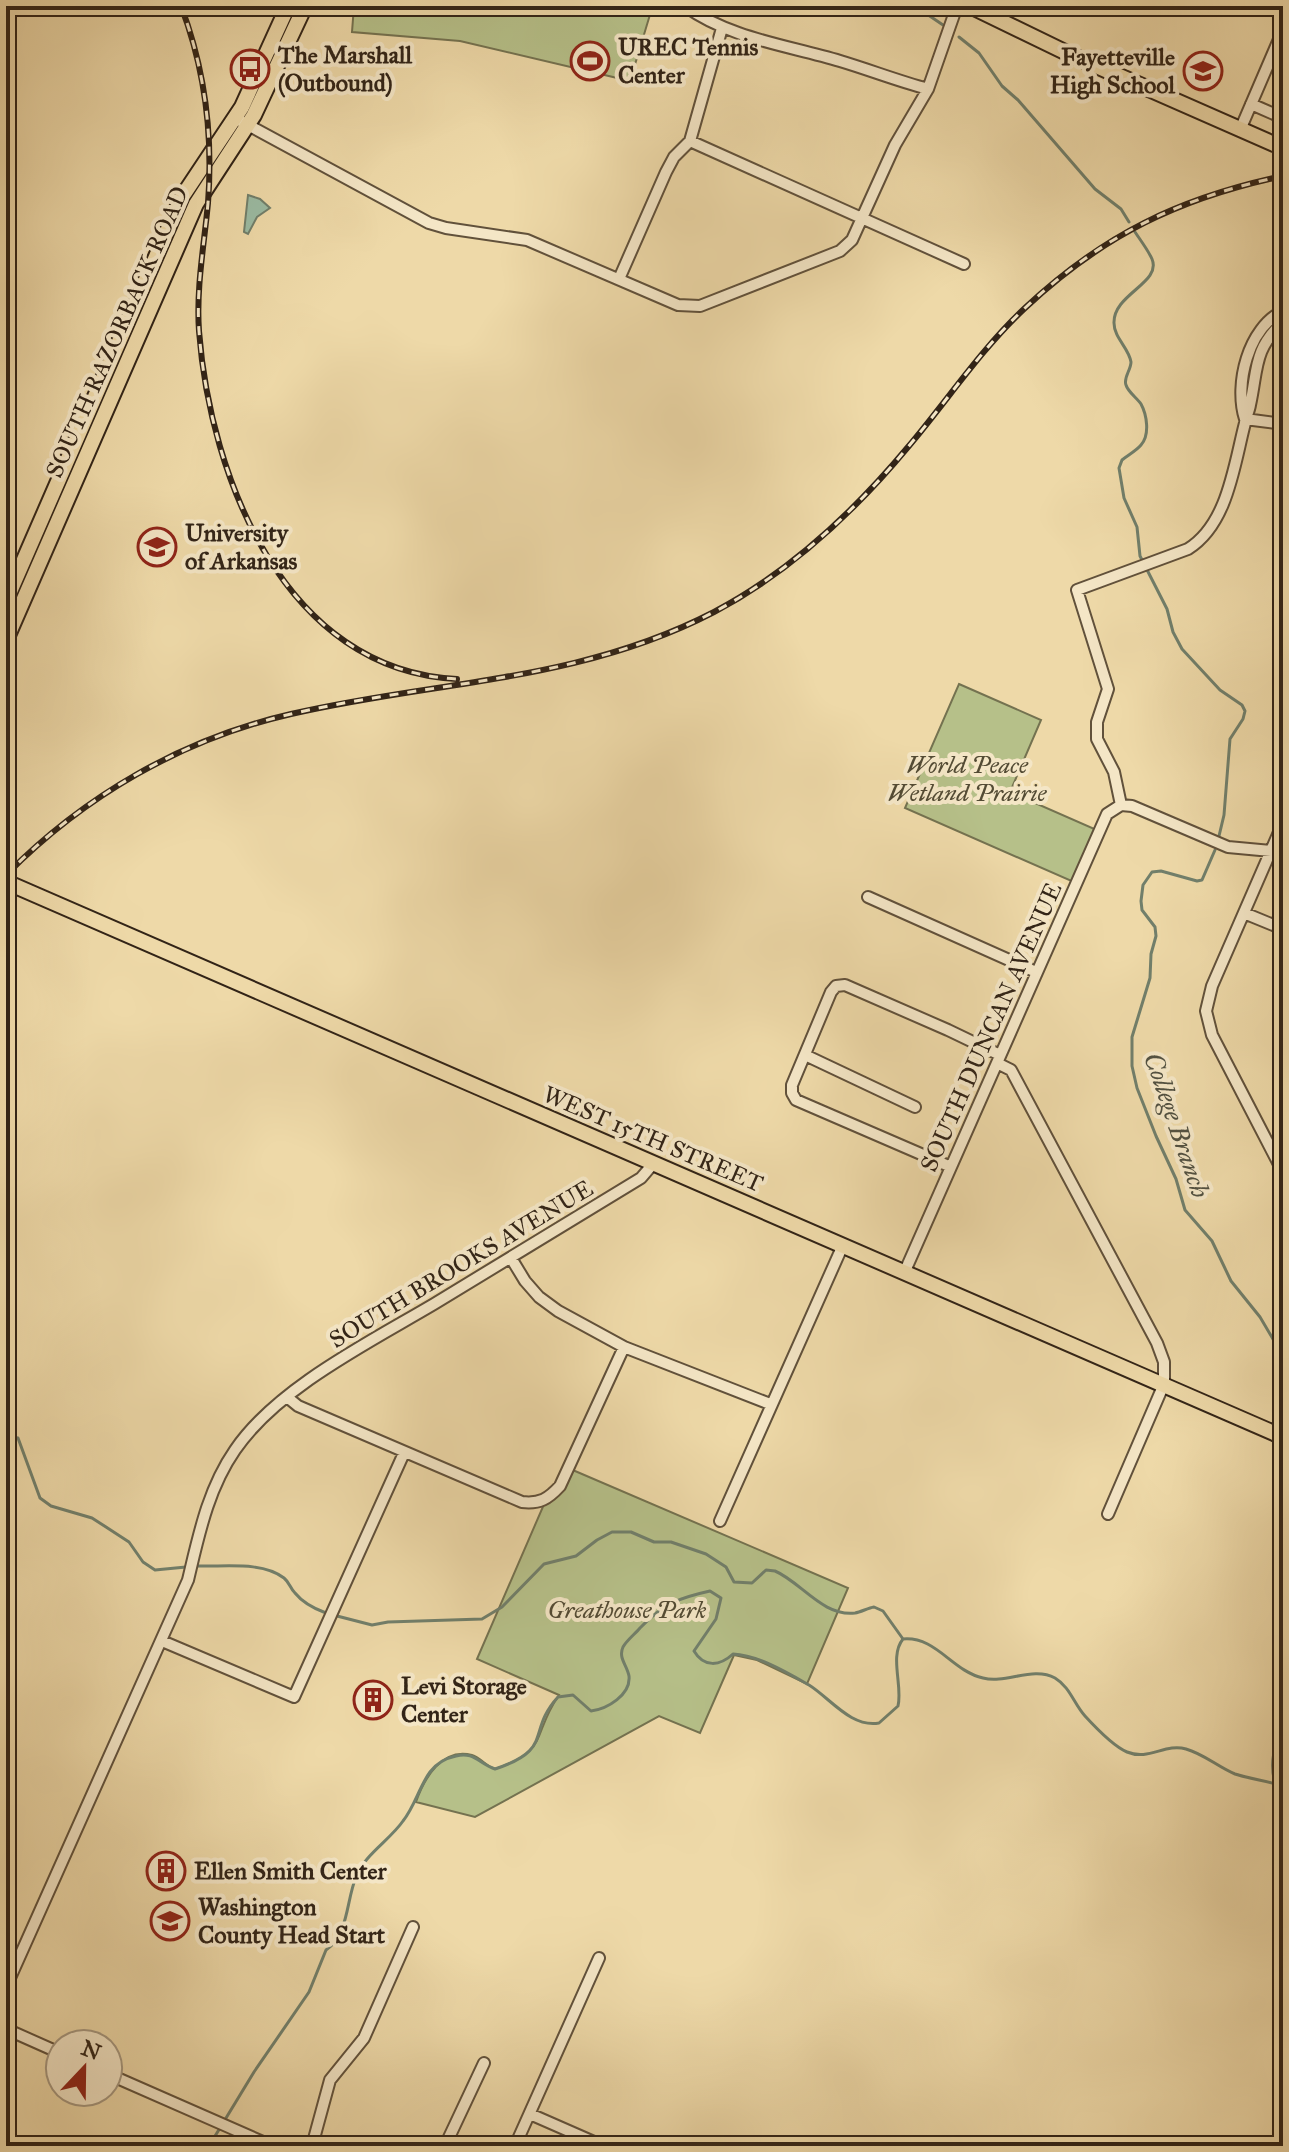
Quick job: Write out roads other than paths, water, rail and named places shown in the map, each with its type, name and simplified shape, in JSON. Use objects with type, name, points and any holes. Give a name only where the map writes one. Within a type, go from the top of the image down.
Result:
[{"type":"main road","name":"SOUTH RAZORBACK ROAD","points":[[6,640],[196,204],[242,121],[251,89],[288,6]]},
{"type":"main road","name":"SOUTH RAZORBACK ROAD","points":[[6,601],[182,197],[269,86],[305,6]]},
{"type":"main road","points":[[970,6],[1067,53],[1283,148]]},
{"type":"main road","name":"WEST 15TH STREET","points":[[6,882],[1283,1437]]},
{"type":"street","points":[[685,6],[722,28],[928,89]]},
{"type":"street","points":[[242,121],[429,223],[527,240],[678,305],[700,306],[840,251],[852,240],[895,145],[928,89],[957,6]]},
{"type":"street","points":[[619,279],[666,172],[674,157],[690,141],[722,28]]},
{"type":"street","points":[[1240,130],[1283,30]]},
{"type":"street","points":[[1251,104],[1283,118]]},
{"type":"street","points":[[690,141],[964,264]]},
{"type":"street","points":[[1245,419],[1243,389],[1248,354],[1262,329],[1283,311]]},
{"type":"street","points":[[1271,851],[1228,847],[1132,806],[1121,805],[1114,772],[1097,739],[1097,722],[1108,689],[1077,590],[1188,549],[1201,540],[1213,524],[1229,485],[1250,407],[1257,358],[1263,345],[1283,322]]},
{"type":"street","points":[[1245,419],[1283,424]]},
{"type":"street","name":"SOUTH DUNCAN AVENUE","points":[[905,1271],[1107,814],[1121,805]]},
{"type":"street","points":[[1283,823],[1212,986],[1206,1011],[1212,1035],[1283,1172]]},
{"type":"street","points":[[868,897],[1036,972]]},
{"type":"street","points":[[1244,913],[1283,929]]},
{"type":"street","points":[[951,1167],[796,1100],[792,1085],[836,986],[845,985],[948,1030],[999,1059],[1011,1070],[1157,1343],[1164,1362],[1164,1384],[1108,1514]]},
{"type":"street","points":[[805,1055],[915,1107]]},
{"type":"street","name":"SOUTH BROOKS AVENUE","points":[[6,1987],[188,1580],[203,1515],[221,1472],[249,1432],[287,1397],[347,1356],[641,1178],[653,1164]]},
{"type":"street","points":[[720,1521],[843,1245]]},
{"type":"street","points":[[511,1258],[539,1297],[558,1311],[624,1347],[770,1404]]},
{"type":"street","points":[[287,1397],[298,1406],[404,1453],[522,1502],[534,1504],[544,1501],[560,1486],[624,1347]]},
{"type":"street","points":[[162,1641],[294,1697],[404,1453]]},
{"type":"street","points":[[312,2146],[330,2080],[364,2038],[413,1927]]},
{"type":"street","points":[[515,2146],[599,1958]]},
{"type":"street","points":[[6,2029],[44,2046]]},
{"type":"street","points":[[445,2146],[484,2063]]},
{"type":"street","points":[[124,2081],[272,2146]]},
{"type":"street","points":[[530,2114],[603,2146]]},
{"type":"waterway","name":"College Branch","points":[[915,6],[943,25]]},
{"type":"waterway","name":"College Branch","points":[[959,37],[979,53],[1002,86],[1018,100],[1095,189],[1121,209],[1129,222]]},
{"type":"waterway","name":"College Branch","points":[[1135,232],[1152,259],[1153,267],[1144,282],[1121,304],[1114,323],[1131,362],[1126,385],[1141,404],[1147,431],[1141,445],[1122,460],[1119,468],[1124,498],[1137,527],[1140,556],[1167,609],[1173,632],[1182,649],[1220,690],[1242,705],[1245,711],[1230,739],[1224,815],[1219,836]]},
{"type":"waterway","name":"College Branch","points":[[1215,850],[1202,880],[1161,871],[1152,872],[1143,885],[1142,910],[1155,927],[1156,936],[1151,954],[1150,978],[1132,1037],[1132,1066],[1137,1088],[1176,1179],[1185,1210],[1212,1241],[1231,1281],[1260,1317],[1283,1356]]},
{"type":"waterway","points":[[6,1436],[18,1438],[40,1498],[51,1506],[92,1518],[129,1542],[143,1562],[155,1570],[186,1567]]},
{"type":"waterway","points":[[337,1616],[372,1625],[482,1619],[502,1607],[544,1564],[576,1556],[612,1532],[631,1532],[654,1542],[671,1542],[706,1554],[726,1567],[734,1582],[752,1583],[766,1570],[775,1571],[833,1610],[855,1613],[874,1607],[883,1611],[903,1639],[925,1643],[962,1669],[983,1678],[1001,1679],[1029,1674],[1055,1678],[1094,1726],[1127,1752],[1143,1754],[1171,1748],[1186,1749],[1235,1774],[1283,1786]]},
{"type":"waterway","points":[[198,1566],[265,1569],[286,1580],[293,1591],[313,1608],[326,1613]]},
{"type":"waterway","points":[[209,2146],[254,2072],[309,1992],[326,1950],[343,1926],[360,1869],[403,1821],[426,1778],[438,1764],[462,1755],[495,1769],[514,1762],[533,1747],[543,1720],[558,1697],[573,1695],[591,1711],[611,1704],[622,1695],[629,1683],[623,1647],[648,1620],[680,1599],[710,1591],[721,1598],[716,1619],[694,1651],[702,1660],[718,1663],[733,1654],[762,1661],[809,1685],[850,1717],[869,1723],[879,1723],[898,1706],[897,1654],[903,1639]]},
{"type":"waterway","name":"College Branch","points":[[1275,1783],[1273,1761],[1283,1725]]},
{"type":"railway","points":[[181,6],[196,54],[208,128],[208,203],[199,283],[199,331],[206,388],[220,446],[240,503],[268,557],[303,604],[346,642],[397,668],[457,679]]},
{"type":"railway","points":[[6,875],[36,846],[102,796],[173,755],[211,739],[291,714],[558,667],[611,653],[714,612],[795,559],[866,495],[1009,324],[1054,282],[1113,240],[1176,208],[1283,176]]},
{"type":"place","name":"UREC Tennis Center","points":[[590,61]]},
{"type":"place","name":"The Marshall (Outbound)","points":[[250,69]]},
{"type":"place","name":"Fayetteville High School","points":[[1203,71]]},
{"type":"place","name":"University of Arkansas","points":[[157,547]]},
{"type":"place","name":"Levi Storage Center","points":[[373,1700]]},
{"type":"place","name":"Ellen Smith Center","points":[[166,1871]]},
{"type":"place","name":"Washington County Head Start","points":[[170,1921]]},
{"type":"park label","name":"World Peace Wetland Prairie","points":[[967,779]]},
{"type":"park label","name":"Greathouse Park","points":[[627,1610]]}]
